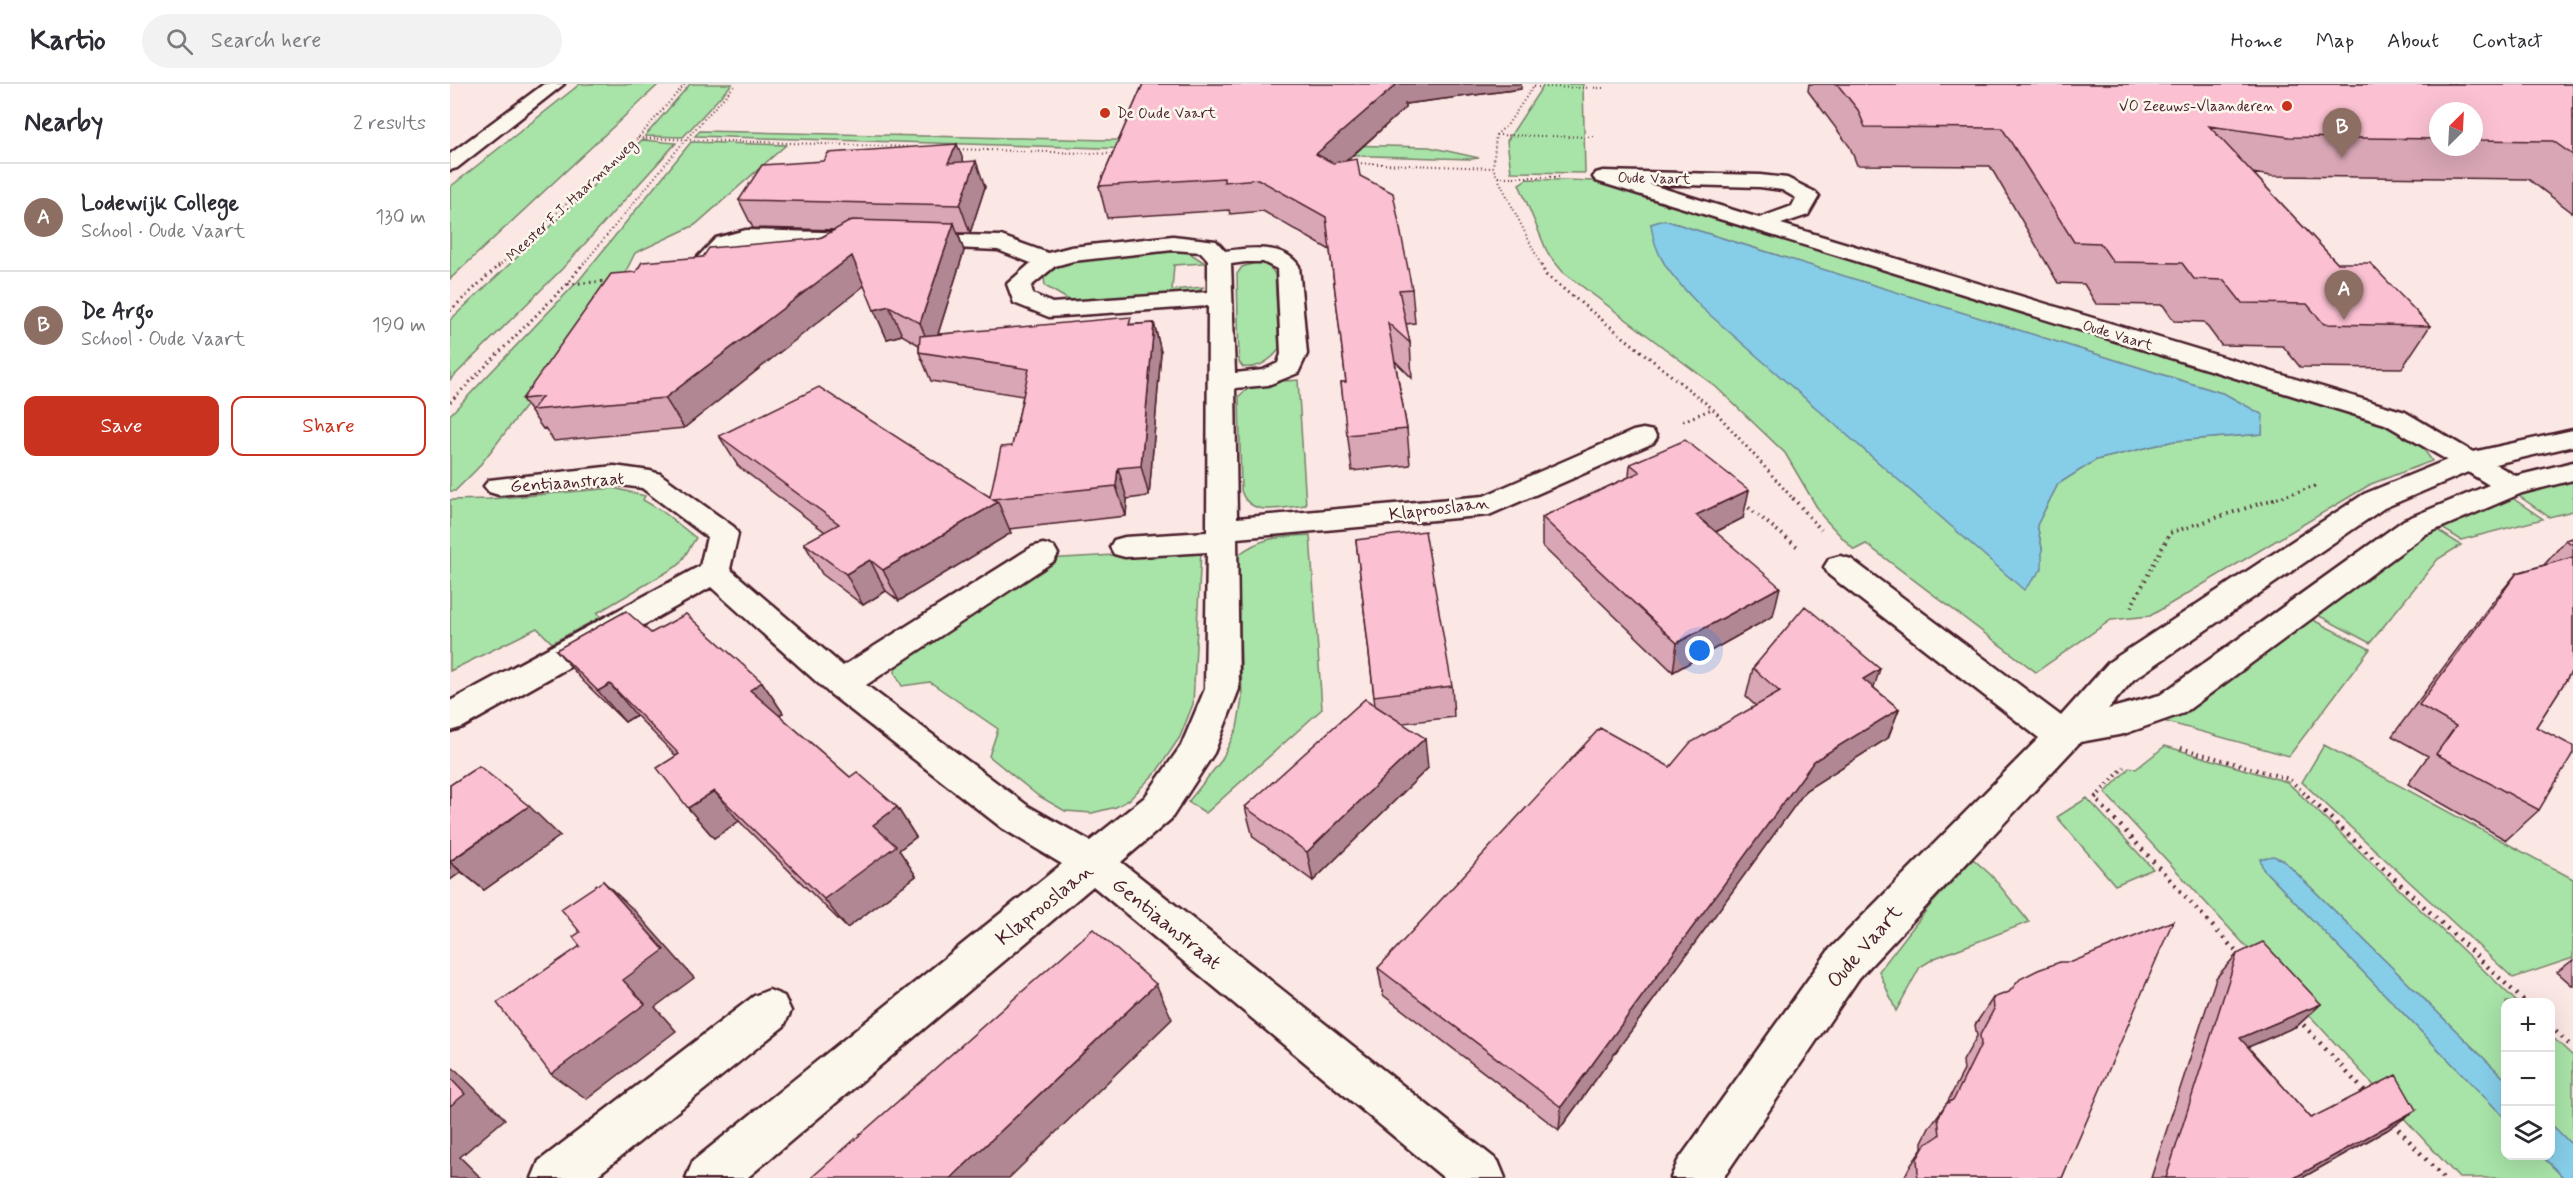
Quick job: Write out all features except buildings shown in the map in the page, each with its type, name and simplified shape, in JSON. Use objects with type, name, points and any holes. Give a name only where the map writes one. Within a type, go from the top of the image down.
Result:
[{"type":"street","points":[[450,164],[555,84]]},
{"type":"street","name":"Oude Vaart","points":[[1603,177],[1760,181],[1787,184],[1808,196],[1800,210],[1760,225]]},
{"type":"street","name":"Oude Vaart","points":[[1603,177],[2395,418],[2512,486]]},
{"type":"street","points":[[745,265],[711,268],[704,262],[724,243],[746,237],[1001,243],[1047,261]]},
{"type":"street","points":[[802,260],[826,258],[858,240]]},
{"type":"street","points":[[1220,298],[1049,310],[1022,298],[1019,284],[1047,261],[1071,254],[1173,243],[1208,246],[1219,260],[1252,255],[1275,257],[1288,266],[1294,354],[1289,369],[1268,377],[1222,382]]},
{"type":"street","name":"Klaprooslaan","points":[[710,1178],[1158,808],[1196,753],[1222,689],[1222,382],[1219,260]]},
{"type":"street","name":"Klaprooslaan","points":[[1125,547],[1489,505],[1643,437]]},
{"type":"street","name":"Oude Vaart","points":[[1695,1178],[1844,964],[2066,734],[2121,670],[2374,501],[2470,461],[2573,438]]},
{"type":"street","points":[[1840,567],[2066,734],[2124,720],[2172,704],[2415,526],[2512,486],[2573,471]]},
{"type":"street","name":"Gentiaanstraat","points":[[499,486],[614,475],[650,480],[723,534],[714,572],[842,684],[1015,817],[1094,863],[1481,1178]]},
{"type":"street","points":[[842,684],[1043,554]]},
{"type":"street","points":[[450,717],[714,572]]},
{"type":"street","points":[[556,1178],[769,1011]]},
{"type":"path","name":"Meester F.J. Haarmanweg","points":[[450,311],[638,138],[685,84]]},
{"type":"path","points":[[450,402],[567,284],[686,139],[736,84]]},
{"type":"path","points":[[1604,88],[1535,85],[1496,135],[1494,168],[1546,274],[1713,409]]},
{"type":"path","points":[[1496,135],[1600,138]]},
{"type":"path","points":[[638,138],[912,147]]},
{"type":"path","points":[[947,148],[1125,155]]},
{"type":"path","points":[[1351,163],[1494,168]]},
{"type":"path","points":[[1498,177],[1603,177]]},
{"type":"path","points":[[567,284],[614,280]]},
{"type":"path","points":[[2174,746],[2289,779],[2521,998]]},
{"type":"path","points":[[2127,765],[2095,798],[2241,957]]},
{"type":"path","points":[[2290,1010],[2371,1099]]},
{"type":"path","points":[[2555,1031],[2573,1048]]},
{"type":"path","points":[[2387,1116],[2443,1178]]},
{"type":"green space","points":[[580,84],[659,84],[450,279],[450,187]]},
{"type":"green space","points":[[690,84],[732,84],[683,137],[645,136]]},
{"type":"green space","points":[[1544,84],[1583,84],[1585,173],[1511,172],[1507,141]]},
{"type":"green space","points":[[700,131],[1429,147],[1479,158],[695,136]]},
{"type":"green space","points":[[642,140],[676,143],[562,269],[450,380],[450,320]]},
{"type":"green space","points":[[691,142],[786,145],[695,225],[635,253],[619,285],[477,469],[455,491],[450,491],[450,415],[580,279]]},
{"type":"green space","points":[[1527,179],[1596,181],[2392,424],[2417,439],[2432,461],[2371,484],[2150,616],[2111,620],[2036,672],[1866,544],[1854,550],[1822,516],[1785,453],[1716,387],[1563,272],[1548,254],[1519,184]],"holes":[[[1664,220],[2225,394],[2262,415],[2262,434],[2174,441],[2096,460],[2058,484],[2037,525],[2042,548],[1651,224]]]},
{"type":"green space","points":[[1159,252],[1188,252],[1205,263],[1174,265],[1172,290],[1204,287],[1195,293],[1089,302],[1069,300],[1045,286],[1044,277],[1063,263],[1078,259]]},
{"type":"green space","points":[[1258,262],[1267,263],[1275,274],[1279,349],[1263,363],[1253,367],[1243,367],[1239,362],[1237,274],[1242,267]]},
{"type":"green space","points":[[1298,380],[1306,505],[1277,509],[1259,508],[1251,505],[1245,499],[1241,490],[1239,396],[1259,384]]},
{"type":"green space","points":[[2573,478],[2573,511],[2549,517],[2516,494]]},
{"type":"green space","points":[[614,488],[645,496],[643,500],[662,511],[696,538],[679,565],[597,613],[601,617],[552,643],[537,628],[450,671],[450,500],[489,499]]},
{"type":"green space","points":[[2508,495],[2543,519],[2461,540],[2437,525]]},
{"type":"green space","points":[[2431,526],[2461,545],[2438,559],[2370,643],[2310,611]]},
{"type":"green space","points":[[1310,535],[1322,709],[1206,813],[1188,802],[1221,761],[1237,728],[1242,699],[1238,555],[1264,541]]},
{"type":"green space","points":[[1201,550],[1193,704],[1180,737],[1157,771],[1129,800],[1116,807],[1092,813],[1065,811],[1037,795],[989,756],[998,729],[930,682],[902,686],[895,673],[896,662],[1046,559]]},
{"type":"green space","points":[[2305,616],[2370,649],[2289,756],[2163,721]]},
{"type":"green space","points":[[2324,745],[2573,879],[2573,958],[2513,978],[2302,782]]},
{"type":"green space","points":[[2165,746],[2287,782],[2513,998],[2501,998],[2501,1075],[2283,860],[2263,869],[2501,1114],[2501,1160],[2546,1160],[2564,1178],[2459,1178],[2105,793],[2130,767],[2136,769]]},
{"type":"green space","points":[[2087,798],[2153,869],[2115,885],[2057,817]]},
{"type":"green space","points":[[1973,859],[1991,875],[2029,922],[1935,958],[1920,967],[1896,1011],[1879,971],[1928,908]]},
{"type":"green space","points":[[2555,1040],[2573,1056],[2573,1146],[2555,1128]]},
{"type":"water","points":[[1664,220],[2225,394],[2263,415],[2262,434],[2174,441],[2096,460],[2058,484],[2037,525],[2042,548],[2042,569],[2024,590],[1702,308],[1669,270],[1657,249],[1651,224]]},
{"type":"water","points":[[2273,856],[2283,860],[2501,1075],[2501,1114],[2263,869],[2260,859]]},
{"type":"water","points":[[2555,1128],[2573,1146],[2573,1178],[2564,1178],[2546,1160],[2555,1160]]},
{"type":"place","name":"VO Zeeuws-Vlaanderen","points":[[2287,106]]},
{"type":"place","name":"De Oude Vaart","points":[[1105,113]]},
{"type":"place","name":"De Argo","points":[[2342,158]]},
{"type":"place","name":"Lodewijk College","points":[[2344,320]]}]
